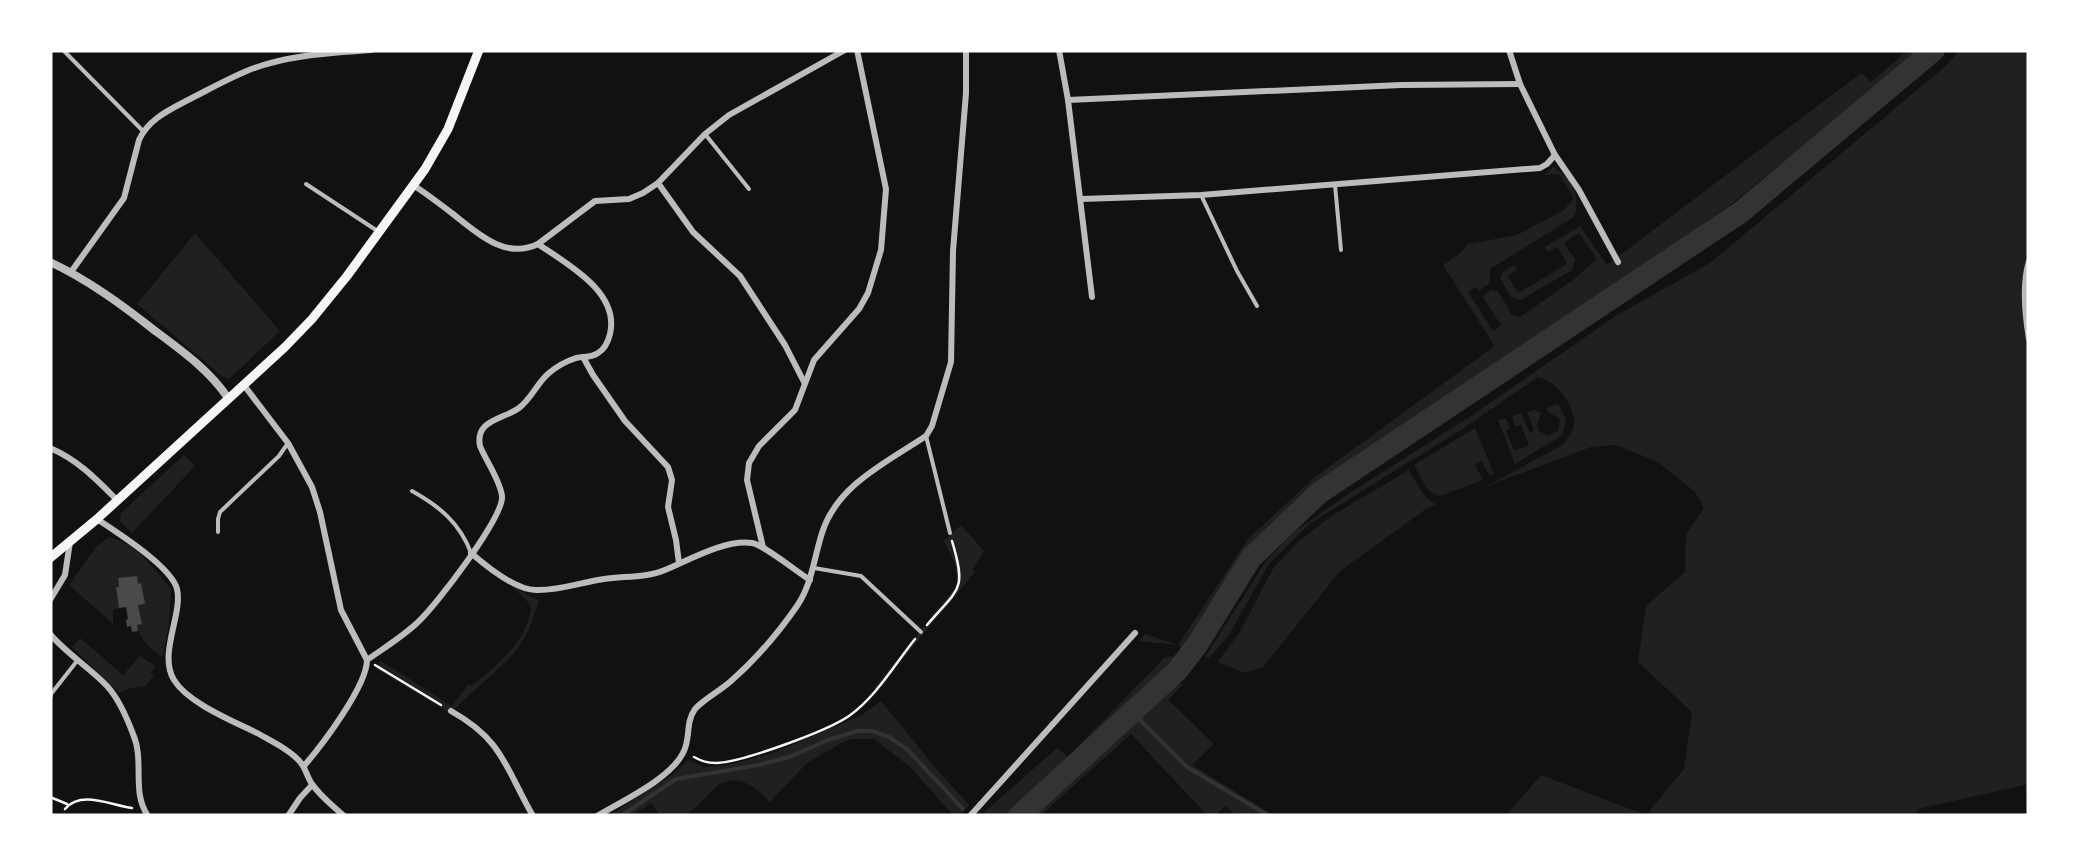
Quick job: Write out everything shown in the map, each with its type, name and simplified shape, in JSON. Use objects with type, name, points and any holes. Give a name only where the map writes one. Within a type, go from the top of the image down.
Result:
[{"type":"main road","points":[[50,558],[312,319],[436,153],[479,50]]},
{"type":"street","points":[[71,272],[124,198],[143,132],[152,122],[250,70],[312,56],[371,50]]},
{"type":"street","points":[[414,185],[478,234],[500,246],[527,249],[588,204],[629,200],[658,183],[705,134],[729,116],[845,50]]},
{"type":"street","points":[[763,547],[747,480],[749,463],[759,446],[796,410],[814,360],[859,309],[881,250],[886,189],[856,50]]},
{"type":"street","points":[[597,816],[675,765],[684,750],[694,710],[751,661],[796,608],[810,580],[822,532],[846,493],[926,436],[932,426],[950,362],[966,50]]},
{"type":"street","points":[[1059,50],[1092,298]]},
{"type":"street","points":[[1510,50],[1520,84],[1555,155],[1618,262]]},
{"type":"street","points":[[1068,100],[1401,85],[1520,84]]},
{"type":"street","points":[[1081,199],[1201,195],[1540,168],[1555,155]]},
{"type":"street","points":[[658,183],[693,232],[740,276],[805,384]]},
{"type":"street","points":[[367,660],[420,621],[450,586],[500,510],[500,489],[478,440],[481,429],[520,407],[551,371],[575,358],[594,356],[607,345],[611,312],[599,292],[538,244]]},
{"type":"street","points":[[2029,261],[2029,339]]},
{"type":"street","points":[[50,262],[104,292],[176,346],[209,374],[228,398]]},
{"type":"street","points":[[583,357],[626,421],[668,467],[672,480],[668,507],[679,563]]},
{"type":"street","points":[[244,384],[288,443],[312,487],[341,610],[367,660],[366,673],[350,700],[304,766]]},
{"type":"street","points":[[50,448],[94,475],[117,500]]},
{"type":"street","points":[[97,519],[138,546],[177,588],[169,660],[170,672],[180,688],[223,718],[296,758],[312,785],[344,816]]},
{"type":"street","points":[[50,600],[65,574],[70,541]]},
{"type":"street","points":[[471,553],[517,585],[538,591],[600,579],[649,575],[752,543],[810,580]]},
{"type":"street","points":[[970,816],[1135,633]]},
{"type":"street","points":[[50,634],[110,689],[133,734],[138,753],[139,796],[146,812]]},
{"type":"street","points":[[450,711],[492,740],[533,816]]},
{"type":"street","points":[[288,816],[312,785]]},
{"type":"lane","points":[[63,50],[143,132]]},
{"type":"lane","points":[[705,134],[749,189]]},
{"type":"lane","points":[[306,184],[379,232]]},
{"type":"lane","points":[[1335,184],[1341,250]]},
{"type":"lane","points":[[1201,195],[1257,306]]},
{"type":"lane","points":[[926,436],[950,533]]},
{"type":"lane","points":[[218,532],[220,512],[288,443]]},
{"type":"lane","points":[[412,491],[434,503],[458,526],[471,553]]},
{"type":"lane","points":[[814,568],[861,576],[920,632]]},
{"type":"lane","points":[[50,700],[77,662]]},
{"type":"path","points":[[684,750],[701,761],[728,761],[766,751],[848,717],[871,696],[956,591],[961,581],[950,533]]},
{"type":"path","points":[[367,660],[450,711]]},
{"type":"path","points":[[50,797],[67,806],[83,798],[146,812]]},
{"type":"shaded area","points":[[1908,50],[1922,50],[1730,205],[1576,314],[1318,486],[1250,551],[1186,651],[1178,645],[1248,539],[1315,477],[1492,348],[1494,345],[1443,265],[1468,244],[1517,235],[1564,210],[1574,198],[1559,174],[1544,175],[1553,167],[1573,188],[1577,202],[1574,217],[1490,269],[1490,283],[1479,291],[1476,287],[1468,292],[1493,331],[1501,325],[1482,296],[1491,290],[1498,291],[1511,314],[1520,317],[1597,259],[1579,233],[1564,243],[1575,260],[1572,270],[1521,300],[1511,297],[1500,278],[1503,272],[1514,265],[1517,270],[1508,276],[1518,293],[1567,264],[1558,247],[1548,252],[1545,247],[1580,226],[1607,265],[1861,73],[1871,82]]},
{"type":"shaded area","points":[[1960,50],[2029,50],[2029,784],[1918,809],[1917,816],[1506,816],[1541,775],[1646,815],[1684,769],[1692,712],[1638,662],[1646,606],[1685,572],[1686,534],[1704,508],[1695,492],[1658,462],[1616,445],[1591,447],[1487,486],[1564,444],[1572,431],[1573,413],[1565,397],[1538,377],[1309,524],[1268,565],[1229,635],[1209,658],[1205,657],[1266,561],[1294,532],[1617,315],[1710,263],[1946,66]]},
{"type":"shaded area","points":[[195,233],[280,331],[229,379],[137,304]]},
{"type":"shaded area","points":[[1558,404],[1566,419],[1562,435],[1515,464],[1498,420],[1506,418],[1510,428],[1506,431],[1514,451],[1529,445],[1521,425],[1515,426],[1512,416],[1521,413],[1530,433],[1534,430],[1527,412],[1541,413],[1537,426],[1548,436],[1558,431],[1560,419],[1546,410]]},
{"type":"shaded area","points":[[1475,428],[1494,474],[1490,476],[1481,461],[1475,465],[1483,480],[1440,496],[1431,492],[1414,465]]},
{"type":"shaded area","points":[[184,455],[195,466],[132,533],[120,521],[121,513]]},
{"type":"shaded area","points":[[1409,470],[1425,497],[1437,505],[1340,571],[1263,667],[1245,673],[1218,662],[1239,633],[1274,567],[1300,540],[1333,515]]},
{"type":"shaded area","points":[[961,525],[984,551],[973,569],[975,572],[876,691],[874,688],[958,584],[955,564],[944,541]]},
{"type":"shaded area","points":[[108,537],[136,551],[171,589],[161,657],[138,630],[137,625],[142,624],[138,605],[144,603],[137,576],[118,579],[119,608],[113,610],[113,624],[69,585],[96,547]]},
{"type":"shaded area","points":[[511,586],[539,601],[529,629],[509,659],[450,713],[376,669],[381,661],[452,706],[468,685],[510,651],[526,626],[530,607]]},
{"type":"shaded area","points":[[1145,634],[1178,645],[1139,641]]},
{"type":"shaded area","points":[[80,638],[123,675],[140,656],[155,666],[151,673],[154,675],[145,686],[119,693],[72,647]]},
{"type":"shaded area","points":[[1178,656],[1194,667],[1168,700],[1214,744],[1192,765],[1275,816],[1237,816],[1225,806],[1215,816],[1208,816],[1131,734],[1040,816],[980,816],[1057,748],[1068,757],[1165,657]]},
{"type":"shaded area","points":[[881,701],[969,805],[958,816],[909,766],[874,739],[852,739],[807,763],[770,802],[752,787],[733,780],[718,785],[686,816],[661,816],[651,803],[631,816],[609,816],[688,760],[705,767],[770,754],[862,715]]},
{"type":"building","points":[[137,576],[145,604],[138,605],[142,624],[132,632],[131,626],[127,627],[126,607],[119,608],[116,587],[118,578]]},
{"type":"waterway","points":[[1019,816],[1177,671],[1251,558],[1319,493],[1741,212],[1934,50]]},
{"type":"waterway","points":[[1132,712],[1187,767],[1269,816]]},
{"type":"waterway","points":[[621,816],[676,779],[759,765],[858,731],[889,737],[908,750],[963,809]]}]
